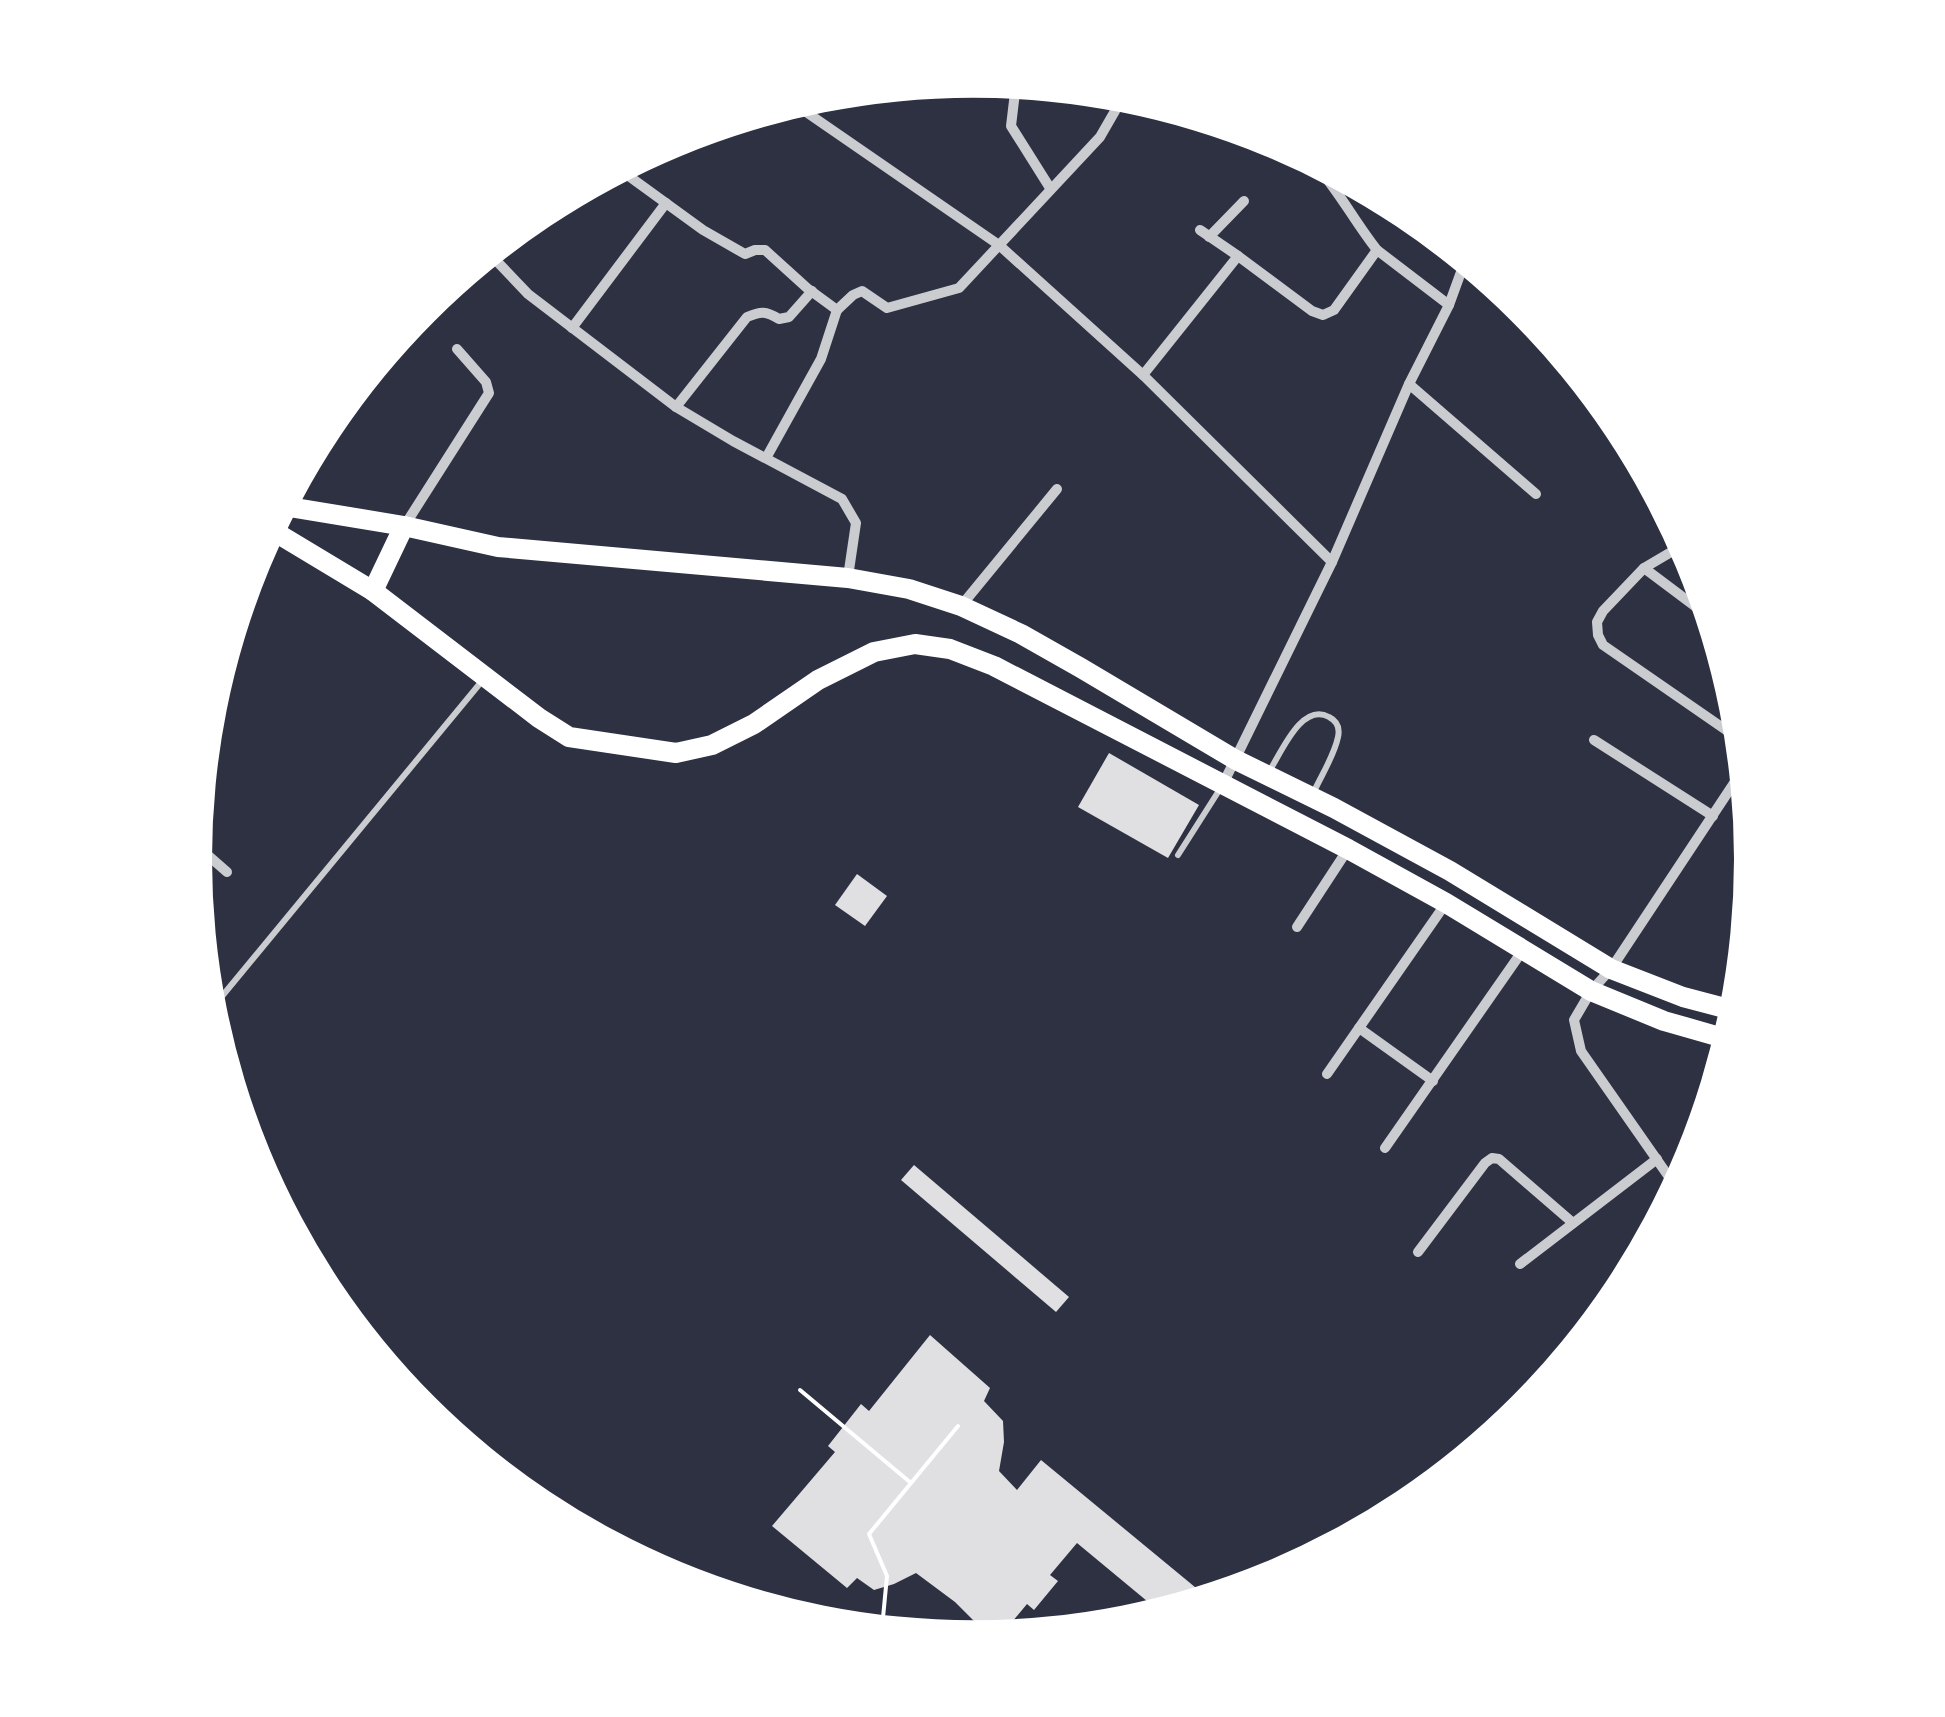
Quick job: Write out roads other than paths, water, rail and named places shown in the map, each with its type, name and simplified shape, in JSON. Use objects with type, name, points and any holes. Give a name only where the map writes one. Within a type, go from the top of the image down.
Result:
[{"type":"highway","points":[[297,508],[498,547],[848,578],[909,589],[961,606],[1081,668],[1236,760],[1450,871],[1610,969],[1719,1007]]},
{"type":"highway","points":[[373,591],[404,526]]},
{"type":"highway","points":[[283,537],[373,591],[569,737],[676,752],[712,745],[754,724],[818,680],[874,652],[915,644],[950,649],[994,666],[1348,849],[1591,991],[1712,1035]]},
{"type":"street","points":[[1014,99],[1011,126],[1050,188]]},
{"type":"street","points":[[766,458],[821,359],[837,310],[852,295],[862,290],[887,308],[959,288],[1100,136],[1115,111]]},
{"type":"street","points":[[811,115],[999,245],[1143,375],[1332,562]]},
{"type":"street","points":[[632,178],[703,230],[745,254],[766,250],[837,310]]},
{"type":"street","points":[[1335,190],[1377,250],[1449,305]]},
{"type":"street","points":[[1244,201],[1205,234],[1323,316],[1334,310],[1377,250]]},
{"type":"street","points":[[572,328],[666,203]]},
{"type":"street","points":[[1143,375],[1238,256]]},
{"type":"street","points":[[499,263],[528,294],[676,407],[842,499],[856,523],[848,578]]},
{"type":"street","points":[[1223,784],[1332,562],[1460,275]]},
{"type":"street","points":[[676,407],[747,317],[769,312],[780,318],[789,317],[812,291]]},
{"type":"street","points":[[404,526],[489,394],[486,382],[457,349]]},
{"type":"street","points":[[1410,384],[1536,494]]},
{"type":"street","points":[[961,606],[1057,489]]},
{"type":"street","points":[[1670,553],[1644,568],[1603,611],[1597,622],[1598,635],[1603,646],[1722,727]]},
{"type":"street","points":[[1644,568],[1688,601]]},
{"type":"street","points":[[1594,740],[1713,816]]},
{"type":"street","points":[[1666,1172],[1580,1051],[1574,1020],[1730,792]]},
{"type":"street","points":[[1297,927],[1348,849]]},
{"type":"street","points":[[212,858],[227,872]]},
{"type":"street","points":[[1327,1074],[1446,903]]},
{"type":"street","points":[[1385,1148],[1523,950]]},
{"type":"street","points":[[1359,1028],[1434,1081]]},
{"type":"street","points":[[1418,1252],[1485,1162],[1492,1158],[1499,1158],[1573,1223]]},
{"type":"street","points":[[1520,1264],[1656,1159]]},
{"type":"lane","points":[[224,995],[486,676]]},
{"type":"lane","points":[[1267,775],[1307,716],[1315,713],[1332,718],[1338,726],[1338,736],[1311,797]]},
{"type":"lane","points":[[1178,856],[1223,784]]}]
